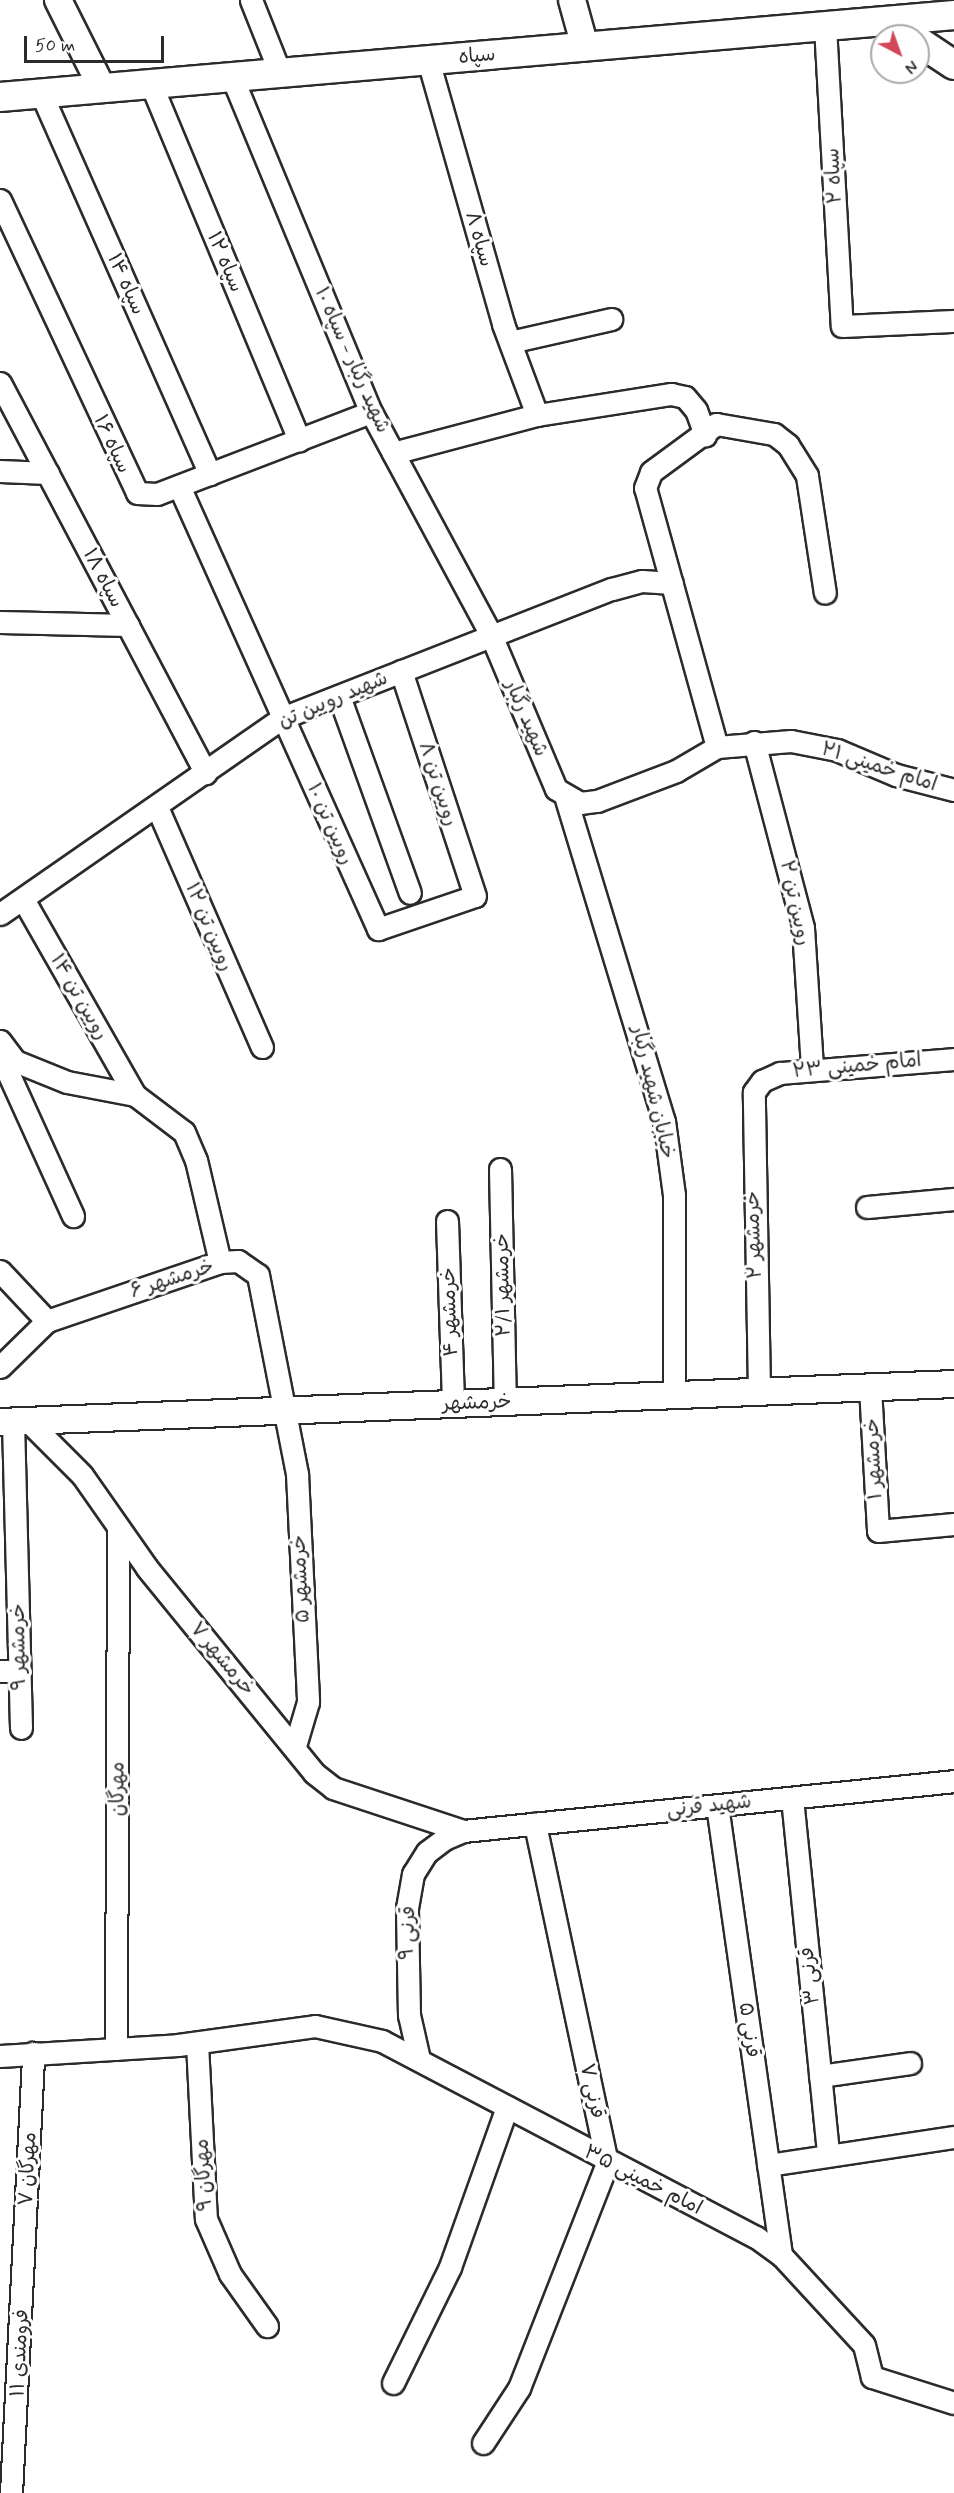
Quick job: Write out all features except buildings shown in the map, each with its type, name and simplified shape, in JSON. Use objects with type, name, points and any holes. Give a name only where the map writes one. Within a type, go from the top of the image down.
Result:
[{"type":"main road","name":"سپاه","points":[[0,97],[954,15]]},
{"type":"main road","points":[[873,22],[878,24]]},
{"type":"main road","points":[[930,49],[954,65]]},
{"type":"street","points":[[58,0],[102,88]]},
{"type":"street","points":[[251,0],[280,73]]},
{"type":"street","points":[[572,0],[585,47]]},
{"type":"street","name":"سپاه ۲","points":[[825,26],[842,326],[954,321]]},
{"type":"street","name":"سپاه ۸","points":[[428,60],[510,342],[537,415]]},
{"type":"street","name":"شهید رگبار - سپاه ۱۰","points":[[232,77],[372,412],[491,635]]},
{"type":"street","name":"سپاه ۱۲","points":[[151,84],[300,440]]},
{"type":"street","name":"سپاه ۱۴","points":[[41,93],[210,474]]},
{"type":"street","name":"سپاه ۱۶","points":[[0,200],[132,487],[147,496],[179,486],[372,412]]},
{"type":"street","points":[[510,342],[611,318]]},
{"type":"street","name":"سپاه ۱۸","points":[[0,382],[207,773]]},
{"type":"street","points":[[393,453],[537,415],[671,394],[691,404],[705,435]]},
{"type":"street","points":[[717,747],[645,488],[665,459],[705,435],[716,424],[756,428],[789,445],[807,476],[825,593]]},
{"type":"street","points":[[0,471],[48,473]]},
{"type":"street","name":"رویین تن ۱۰","points":[[179,486],[378,929]]},
{"type":"street","name":"شهید رویین تن","points":[[0,914],[207,773],[282,718],[612,589],[642,581],[672,584]]},
{"type":"street","points":[[0,622],[128,624]]},
{"type":"street","name":"شهید رگبار","points":[[491,635],[556,789],[566,799]]},
{"type":"street","name":"رویین تن ۸","points":[[378,929],[475,896],[401,671]]},
{"type":"street","points":[[339,696],[410,893]]},
{"type":"street","name":"امام خمینی ۲۱","points":[[566,799],[597,801],[676,771],[717,747],[754,742],[791,741],[837,750],[897,775],[954,790]]},
{"type":"street","name":"رویین تن ۲","points":[[754,742],[803,927],[812,1068]]},
{"type":"street","name":"خیابان شهید رگبار","points":[[566,799],[664,1121],[675,1195],[674,1395]]},
{"type":"street","name":"رویین تن ۱۲","points":[[157,807],[262,1047]]},
{"type":"street","name":"رویین تن ۱۴","points":[[23,898],[135,1095]]},
{"type":"street","points":[[0,1041],[15,1061],[67,1082],[135,1095],[184,1132],[196,1160],[220,1262]]},
{"type":"street","points":[[0,1055],[73,1216]]},
{"type":"street","name":"امام خمینی ۲۳","points":[[762,1081],[812,1068],[954,1059]]},
{"type":"street","name":"خرمشهر ۲","points":[[759,1392],[750,1105],[762,1081]]},
{"type":"street","name":"خرمشهر ۲/۱","points":[[500,1169],[506,1402]]},
{"type":"street","points":[[867,1207],[954,1199]]},
{"type":"street","name":"خرمشهر ۴","points":[[447,1221],[453,1404]]},
{"type":"street","name":"خرمشهر ۶","points":[[0,1367],[47,1322],[220,1262],[238,1261],[258,1275],[286,1411]]},
{"type":"street","points":[[0,1271],[47,1322]]},
{"type":"street","name":"خرمشهر","points":[[14,1422],[954,1384]]},
{"type":"street","name":"خرمشهر ۱","points":[[870,1387],[878,1531],[954,1524]]},
{"type":"street","name":"خرمشهر ۵","points":[[286,1411],[297,1474],[308,1702],[295,1746]]},
{"type":"street","name":"خرمشهر ۷","points":[[14,1422],[82,1475],[118,1530],[295,1746],[333,1788],[463,1831]]},
{"type":"street","name":"خرمشهر ۹","points":[[14,1422],[10,1671],[21,1728]]},
{"type":"street","name":"مهرگان","points":[[116,2049],[118,1530]]},
{"type":"street","name":"شهید قرنی","points":[[463,1831],[954,1781]]},
{"type":"street","name":"قرنی ۳","points":[[792,1798],[828,2154]]},
{"type":"street","name":"قرنی ۵","points":[[717,1805],[781,2255]]},
{"type":"street","name":"قرنی ۷","points":[[535,1824],[607,2163]]},
{"type":"street","name":"قرنی ۹","points":[[419,2059],[407,1961],[413,1874],[427,1852],[463,1831]]},
{"type":"street","name":"امام خمینی ۳۵","points":[[197,2043],[280,2029],[315,2026],[350,2032],[419,2059],[607,2163],[781,2255],[864,2345],[872,2377],[954,2403]]},
{"type":"street","points":[[0,2056],[197,2043]]},
{"type":"street","name":"مهرگان ۹","points":[[197,2043],[206,2219],[231,2274],[267,2326]]},
{"type":"street","name":"مهرگان ۷","points":[[23,2285],[33,2053]]},
{"type":"street","points":[[820,2076],[910,2063]]},
{"type":"street","points":[[393,2383],[450,2267],[507,2107]]},
{"type":"street","points":[[768,2164],[954,2137]]},
{"type":"street","points":[[483,2443],[519,2388],[607,2163]]},
{"type":"street","name":"فرومندی ۱۱","points":[[11,2493],[23,2285]]}]
